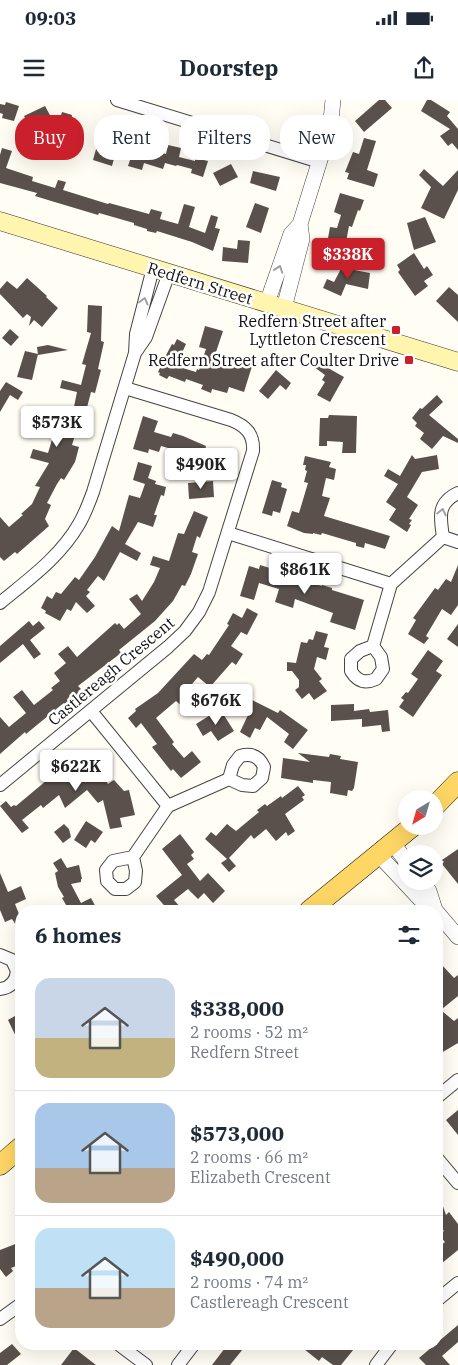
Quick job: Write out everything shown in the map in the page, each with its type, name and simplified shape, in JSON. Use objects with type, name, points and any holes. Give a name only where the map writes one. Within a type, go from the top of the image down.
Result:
[{"type":"main road","name":"Redfern Street","points":[[0,222],[458,362]]},
{"type":"main road","points":[[443,798],[458,782]]},
{"type":"main road","points":[[316,905],[402,835]]},
{"type":"main road","points":[[0,1164],[15,1152]]},
{"type":"street","points":[[118,100],[320,162]]},
{"type":"street","points":[[276,306],[291,234],[300,224],[320,162],[331,120],[333,100]]},
{"type":"street","points":[[0,603],[58,553],[79,524],[93,492],[125,388],[135,353],[136,334],[161,271]]},
{"type":"street","name":"Castlereagh Crescent","points":[[0,785],[185,631],[199,612],[209,592],[228,533],[252,452],[253,444],[250,433],[242,425],[231,420],[125,388]]},
{"type":"street","points":[[443,538],[440,519],[441,511],[444,503],[458,493]]},
{"type":"street","points":[[228,533],[391,584]]},
{"type":"street","points":[[443,538],[458,542]]},
{"type":"street","points":[[372,646],[391,584],[443,538]]},
{"type":"street","points":[[91,711],[168,806]]},
{"type":"street","points":[[133,857],[168,806],[229,779]]},
{"type":"street","points":[[385,848],[398,856]]},
{"type":"street","points":[[385,848],[420,899],[428,905]]},
{"type":"street","points":[[428,890],[433,905]]},
{"type":"street","points":[[443,920],[458,938]]},
{"type":"street","points":[[0,955],[12,960],[15,967]]},
{"type":"street","points":[[0,989],[10,986],[15,978]]},
{"type":"street","points":[[443,1092],[458,1080]]},
{"type":"street","points":[[443,1165],[458,1183]]},
{"type":"street","points":[[443,1295],[458,1283]]},
{"type":"street","points":[[0,1319],[15,1308]]},
{"type":"street","points":[[126,1350],[146,1365]]},
{"type":"street","points":[[178,1365],[189,1350]]},
{"type":"street","points":[[376,1365],[387,1350]]},
{"type":"building","points":[[379,100],[385,100],[392,108],[364,132],[355,121]]},
{"type":"building","points":[[427,100],[431,100],[450,112],[447,116],[458,129],[458,150],[452,143],[448,146],[440,136],[450,129],[421,111]]},
{"type":"building","points":[[6,102],[19,106],[14,121],[2,118],[3,114],[0,113],[0,104],[5,105]]},
{"type":"building","points":[[45,106],[50,115],[26,115]]},
{"type":"building","points":[[62,112],[72,115],[61,115]]},
{"type":"building","points":[[364,138],[376,141],[367,170],[378,174],[374,187],[347,179],[349,173],[345,172],[350,160],[353,160],[353,152],[359,154]]},
{"type":"building","points":[[169,145],[179,148],[179,160],[208,161],[203,177],[191,173],[192,169],[165,163],[163,169],[144,163],[142,170],[128,166],[130,160],[169,160]]},
{"type":"building","points":[[2,148],[12,151],[6,168],[33,177],[32,181],[55,188],[58,180],[66,182],[63,190],[149,214],[151,209],[162,212],[160,219],[178,224],[184,204],[195,207],[189,227],[205,233],[211,215],[218,217],[215,228],[220,229],[213,251],[157,231],[156,233],[147,231],[147,229],[134,225],[134,223],[99,213],[98,215],[35,196],[37,193],[0,183],[0,155]]},
{"type":"building","points":[[94,156],[94,160],[114,160],[112,166],[93,160]]},
{"type":"building","points":[[231,164],[238,177],[220,186],[213,173]]},
{"type":"building","points":[[424,169],[443,186],[458,170],[458,190],[444,219],[421,208],[431,187],[419,175]]},
{"type":"building","points":[[253,171],[280,177],[276,191],[250,183]]},
{"type":"building","points":[[340,193],[364,200],[352,227],[349,226],[343,258],[325,255],[330,227],[337,228],[341,215],[334,212]]},
{"type":"building","points":[[255,203],[269,208],[261,233],[246,227]]},
{"type":"building","points":[[425,217],[436,242],[414,250],[407,223]]},
{"type":"building","points":[[238,240],[250,241],[248,263],[222,261],[223,247],[237,249]]},
{"type":"building","points":[[414,253],[424,269],[427,266],[433,275],[424,281],[428,286],[415,296],[398,272],[400,270],[397,265]]},
{"type":"building","points":[[343,265],[354,270],[370,273],[368,289],[346,284],[341,296],[323,288],[327,279],[334,282]]},
{"type":"building","points":[[27,278],[58,308],[42,327],[34,320],[29,326],[31,317],[27,314],[23,318],[0,294],[0,289],[7,281],[17,289]]},
{"type":"building","points":[[449,287],[458,295],[458,322],[436,301]]},
{"type":"building","points":[[88,305],[102,306],[101,341],[104,342],[98,369],[101,370],[95,393],[91,392],[83,423],[79,422],[72,445],[79,447],[75,462],[64,480],[61,478],[47,503],[51,505],[45,519],[49,526],[17,554],[15,552],[4,561],[0,557],[0,517],[9,527],[23,515],[21,514],[32,504],[40,487],[35,486],[49,463],[30,458],[33,449],[48,453],[55,430],[48,428],[50,421],[70,426],[77,392],[60,388],[62,380],[81,385],[86,365],[82,364],[91,333],[87,332]]},
{"type":"building","points":[[205,326],[223,331],[216,352],[253,363],[244,392],[229,387],[227,393],[212,389],[211,393],[201,389],[203,385],[186,379],[185,382],[169,376],[167,379],[159,375],[160,373],[158,372],[164,359],[177,339],[186,344],[176,366],[196,372],[197,369],[199,370],[206,349],[199,347]]},
{"type":"building","points":[[10,329],[19,337],[11,346],[2,338]]},
{"type":"building","points":[[48,345],[68,350],[38,355],[37,347]]},
{"type":"building","points":[[25,351],[38,354],[32,380],[17,377]]},
{"type":"building","points":[[312,359],[344,377],[330,402],[317,395],[325,382],[322,380],[325,375],[310,364]]},
{"type":"building","points":[[276,370],[291,383],[286,390],[280,385],[268,399],[259,391]]},
{"type":"building","points":[[6,382],[23,392],[18,400],[10,395],[0,412],[0,391]]},
{"type":"building","points":[[437,395],[443,402],[429,415],[458,439],[458,443],[443,436],[432,449],[420,439],[424,433],[415,426],[417,423],[412,418],[420,408],[422,409]]},
{"type":"building","points":[[329,415],[357,416],[356,453],[342,453],[343,442],[327,441],[327,446],[319,446],[320,418],[328,418]]},
{"type":"building","points":[[143,416],[158,421],[154,432],[171,437],[173,433],[183,436],[206,446],[205,450],[225,451],[224,474],[211,473],[212,459],[161,446],[159,452],[149,449],[148,453],[133,449]]},
{"type":"building","points":[[412,455],[415,459],[437,455],[439,469],[422,472],[407,497],[418,505],[409,519],[412,520],[407,532],[389,520],[396,509],[386,502],[398,484],[384,476],[388,469],[400,476]]},
{"type":"building","points":[[305,456],[331,462],[329,467],[336,469],[334,480],[326,478],[322,496],[330,498],[324,516],[390,536],[385,549],[365,543],[364,548],[356,546],[356,543],[322,533],[321,535],[304,533],[287,526],[292,511],[299,513],[308,483],[304,482],[307,471],[305,470],[306,465],[303,465]]},
{"type":"building","points":[[138,462],[152,466],[148,478],[156,481],[155,484],[166,487],[164,496],[161,495],[154,515],[157,515],[153,527],[138,522],[125,544],[141,553],[137,561],[120,552],[104,581],[98,576],[87,590],[90,592],[86,596],[95,606],[87,613],[76,602],[71,611],[67,609],[60,621],[45,613],[46,611],[41,608],[47,596],[52,599],[56,592],[61,594],[75,577],[79,580],[95,557],[112,526],[119,531],[129,495],[140,498],[145,484],[133,480]]},
{"type":"building","points":[[272,480],[282,483],[281,487],[287,489],[280,513],[273,511],[272,516],[262,513]]},
{"type":"building","points":[[213,481],[214,497],[189,499],[188,483]]},
{"type":"building","points":[[194,511],[208,517],[200,538],[197,536],[192,552],[198,554],[185,586],[182,585],[173,601],[155,621],[119,650],[121,653],[78,686],[81,689],[78,691],[80,693],[66,705],[64,703],[60,706],[26,734],[25,732],[0,754],[0,717],[9,727],[26,713],[13,697],[22,690],[34,705],[53,690],[51,688],[60,681],[54,673],[66,663],[58,654],[68,646],[77,657],[115,623],[117,625],[119,623],[124,629],[141,614],[129,599],[137,594],[142,601],[160,568],[150,565],[153,556],[169,561],[178,533],[184,534]]},
{"type":"building","points":[[260,565],[289,574],[289,577],[332,588],[332,590],[364,600],[355,630],[330,622],[333,613],[295,599],[293,608],[275,602],[279,589],[259,583],[254,600],[240,596],[249,566],[259,569]]},
{"type":"building","points":[[458,565],[458,605],[451,615],[442,609],[426,636],[429,638],[424,644],[408,634],[416,620],[413,618],[435,588],[438,590],[446,579],[451,582]]},
{"type":"building","points":[[247,608],[258,614],[247,635],[241,632],[231,646],[243,654],[236,665],[232,662],[210,687],[198,677],[187,690],[196,698],[186,710],[176,701],[156,718],[174,742],[172,744],[184,758],[192,751],[201,762],[181,778],[173,769],[171,771],[152,747],[157,744],[141,723],[136,728],[128,718],[136,711],[135,709],[158,693],[194,654],[202,660],[207,654],[209,655],[229,625],[227,624],[233,613],[242,618]]},
{"type":"building","points":[[29,621],[33,626],[39,621],[45,628],[30,640],[41,654],[34,659],[23,644],[0,663],[0,646]]},
{"type":"building","points":[[458,624],[458,647],[447,639]]},
{"type":"building","points":[[316,631],[328,634],[324,647],[329,648],[326,660],[317,657],[314,669],[322,679],[319,681],[327,691],[314,700],[309,693],[302,699],[295,690],[299,687],[299,680],[292,671],[287,671],[287,662],[296,663],[301,642],[307,643],[309,639],[313,640]]},
{"type":"building","points":[[428,650],[443,661],[436,671],[442,675],[413,717],[399,707],[404,700],[401,698],[406,692],[408,693],[418,679],[411,674]]},
{"type":"building","points":[[248,698],[278,713],[280,710],[308,730],[293,749],[284,742],[289,734],[267,717],[260,730],[255,728],[250,738],[240,732],[248,715],[241,712]]},
{"type":"building","points":[[354,704],[354,711],[369,709],[370,712],[388,710],[390,731],[382,732],[381,725],[362,727],[362,719],[331,721],[331,705]]},
{"type":"building","points":[[220,709],[234,731],[218,741],[211,731],[203,736],[196,724]]},
{"type":"building","points":[[93,750],[94,754],[101,754],[102,764],[95,766],[108,784],[114,780],[124,791],[129,790],[135,815],[120,818],[122,827],[110,829],[103,800],[98,803],[87,790],[65,808],[59,795],[43,808],[41,805],[22,820],[29,828],[22,833],[0,806],[6,801],[11,807],[16,806],[59,770],[58,767],[66,760],[83,756],[83,752]]},
{"type":"building","points":[[298,753],[329,757],[330,754],[341,756],[340,759],[358,762],[354,788],[352,791],[348,790],[347,796],[330,793],[331,782],[313,780],[313,783],[281,778],[283,758],[310,762]]},
{"type":"building","points":[[298,786],[305,795],[302,797],[304,800],[285,814],[295,831],[288,836],[286,832],[276,841],[266,829],[254,839],[251,835],[229,858],[236,866],[229,872],[221,863],[227,859],[205,839],[211,832],[216,836],[227,824],[236,831],[259,812],[257,810],[265,804],[267,806],[281,796],[282,798]]},
{"type":"building","points":[[86,821],[103,832],[95,843],[91,840],[86,848],[74,840]]},
{"type":"building","points":[[64,824],[69,829],[71,837],[63,843],[54,832]]},
{"type":"building","points":[[180,834],[194,852],[191,855],[194,859],[187,864],[200,881],[208,873],[225,891],[213,903],[204,893],[198,899],[188,889],[174,900],[178,905],[164,905],[156,896],[182,875],[162,849]]},
{"type":"building","points":[[458,849],[458,884],[443,865],[443,859]]},
{"type":"building","points":[[61,858],[67,868],[79,865],[81,882],[71,884],[81,903],[91,898],[95,905],[66,905],[58,887],[55,873],[58,871],[53,863]]},
{"type":"building","points":[[0,873],[8,892],[21,886],[26,899],[15,904],[15,924],[12,919],[5,922],[0,910]]},
{"type":"building","points":[[443,966],[454,978],[458,975],[458,996],[443,1008]]},
{"type":"building","points":[[443,1012],[454,1021],[458,1018],[458,1043],[443,1052]]},
{"type":"building","points":[[15,1016],[15,1035],[8,1020]]},
{"type":"building","points":[[458,1110],[458,1135],[446,1120]]},
{"type":"building","points":[[443,1206],[446,1215],[449,1212],[458,1224],[458,1250],[443,1262],[443,1244],[445,1242],[443,1240]]},
{"type":"building","points":[[15,1244],[15,1266],[11,1268],[13,1271],[6,1277],[0,1269],[0,1250]]},
{"type":"building","points":[[458,1325],[458,1342],[442,1356],[450,1365],[426,1365],[419,1358],[428,1350],[443,1350],[443,1338]]},
{"type":"building","points":[[12,1344],[15,1350],[21,1354],[7,1365],[0,1365],[0,1353]]},
{"type":"building","points":[[72,1350],[77,1350],[96,1365],[61,1365]]},
{"type":"building","points":[[223,1350],[242,1350],[230,1365],[212,1365]]},
{"type":"building","points":[[305,1350],[353,1350],[341,1365],[333,1365],[322,1357],[319,1361]]},
{"type":"place","name":"Redfern Street after Lyttleton Crescent","points":[[396,330]]},
{"type":"place","name":"Redfern Street after Coulter Drive","points":[[409,360]]}]
